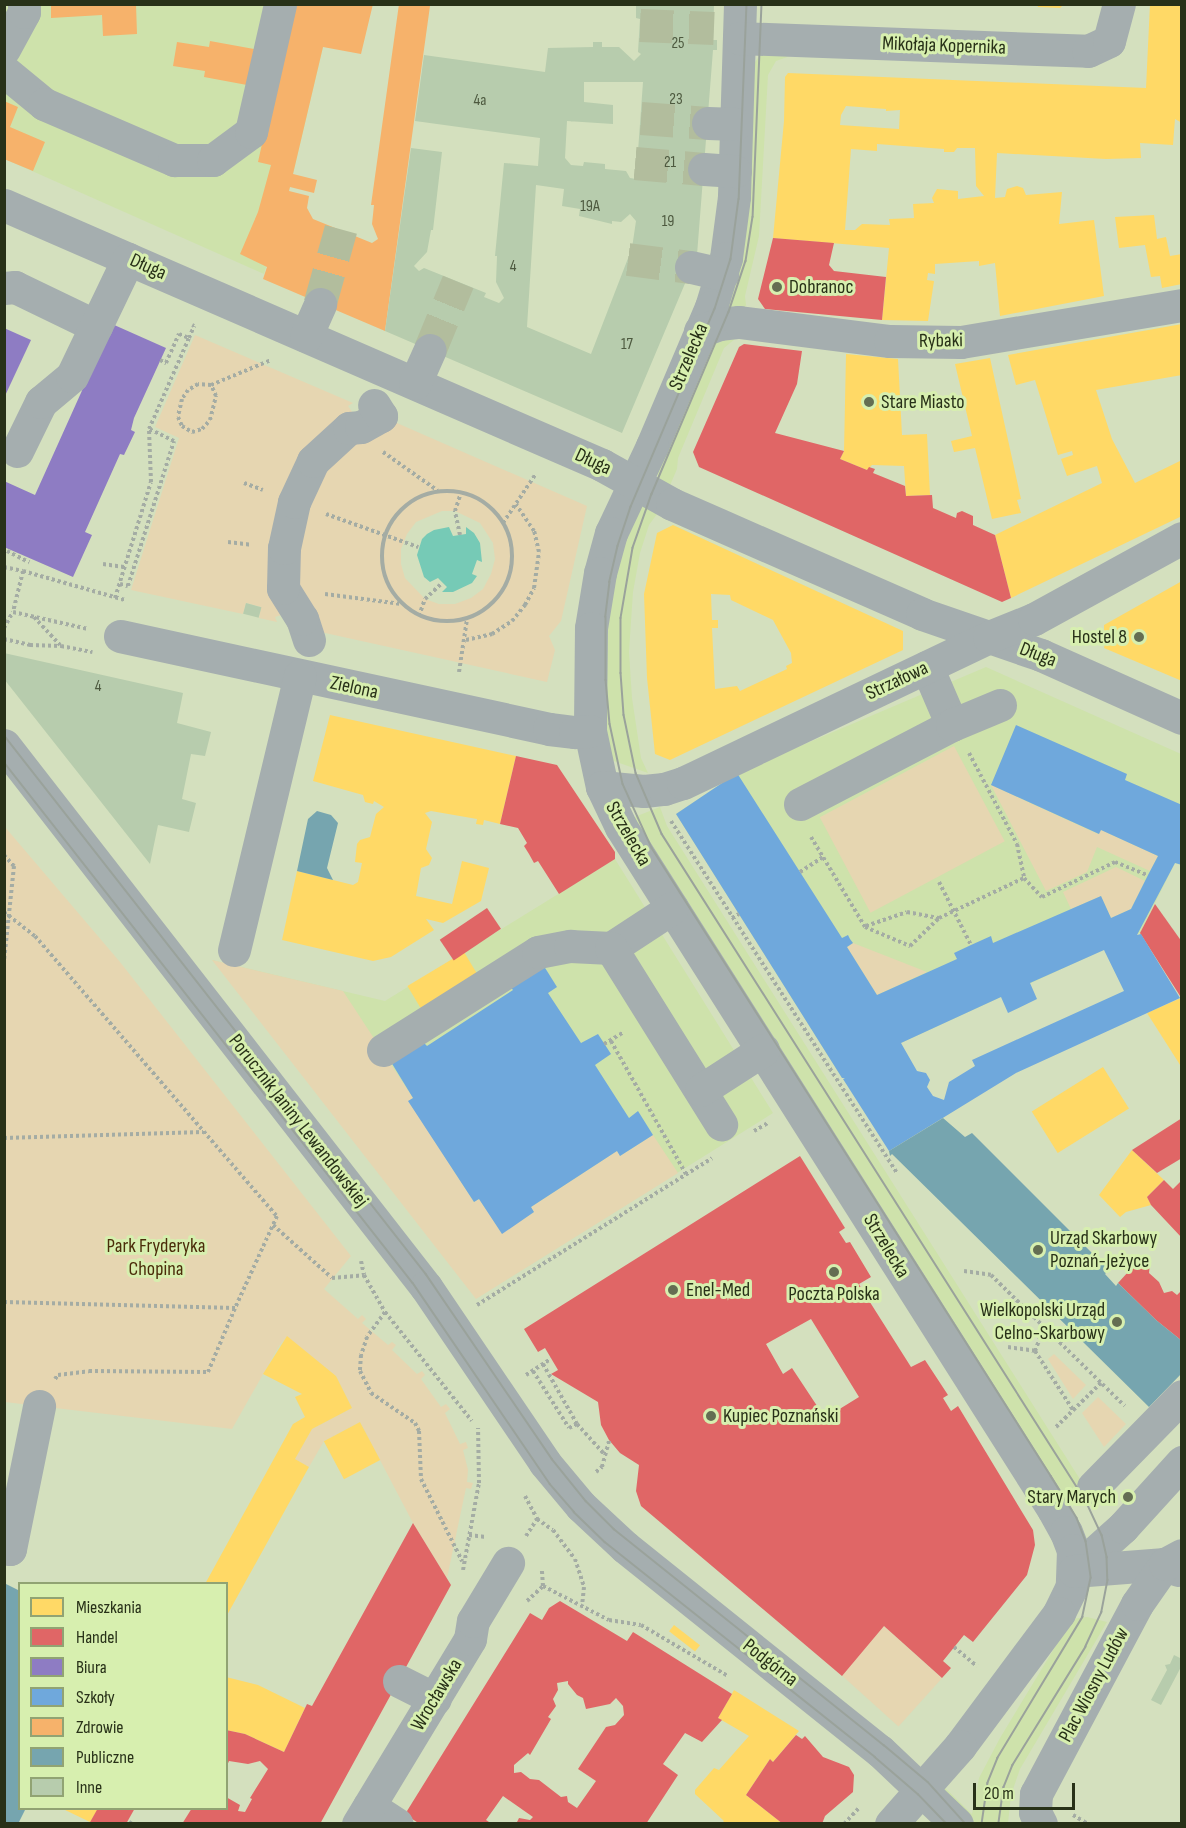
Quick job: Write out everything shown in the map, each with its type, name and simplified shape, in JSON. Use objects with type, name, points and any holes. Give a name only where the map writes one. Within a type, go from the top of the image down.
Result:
[{"type":"street","points":[[4,49],[24,12],[24,4]]},
{"type":"street","points":[[4,70],[44,104],[55,109],[174,160],[213,160],[251,132],[280,4]]},
{"type":"street","name":"Mikołaja Kopernika","points":[[733,25],[1089,51],[1109,41],[1119,4]]},
{"type":"street","name":"Strzelecka","points":[[733,25],[722,124],[720,170],[732,229],[707,270],[700,331],[610,533],[600,573],[591,628],[590,731],[602,787],[621,827],[1053,1509],[1070,1540],[1074,1571]]},
{"type":"street","name":"Długa","points":[[4,205],[602,465],[672,504],[922,614],[1041,655],[1182,718]]},
{"type":"street","points":[[17,451],[41,402],[72,376],[128,259]]},
{"type":"street","points":[[4,288],[15,287],[96,326]]},
{"type":"street","points":[[306,336],[320,303]]},
{"type":"street","name":"Rybaki","points":[[700,331],[719,324],[739,322],[890,341],[961,342],[1182,305]]},
{"type":"street","points":[[299,638],[302,619],[284,588],[284,548],[294,502],[313,461],[349,428],[360,427],[381,416],[374,405],[430,350]]},
{"type":"street","name":"Strzałowa","points":[[602,787],[642,792],[683,783],[988,637],[1034,619],[1182,538]]},
{"type":"street","name":"Zielona","points":[[120,636],[549,729],[590,731]]},
{"type":"street","points":[[927,667],[952,725]]},
{"type":"street","points":[[234,950],[300,676]]},
{"type":"street","points":[[800,804],[952,725],[1000,705]]},
{"type":"street","name":"Porucznik Janiny Lewandowskiej","points":[[4,745],[335,1167],[426,1287],[465,1322],[545,1462],[580,1506]]},
{"type":"street","points":[[383,1050],[538,952],[570,946],[611,948],[672,908]]},
{"type":"street","points":[[611,948],[722,1124]]},
{"type":"street","points":[[701,1090],[763,1050]]},
{"type":"street","points":[[1093,1487],[1182,1396]]},
{"type":"street","points":[[4,1548],[9,1549],[39,1406]]},
{"type":"street","points":[[891,1824],[960,1746],[1059,1613],[1070,1592],[1074,1571],[1123,1527],[1182,1462]]},
{"type":"street","name":"Podgórna","points":[[580,1506],[625,1547],[880,1751],[922,1788],[957,1824]]},
{"type":"street","name":"Wrocławska","points":[[363,1815],[470,1639],[473,1621],[508,1563]]},
{"type":"street","points":[[1074,1571],[1176,1563]]},
{"type":"street","name":"Plac Wiosny Ludów","points":[[1038,1818],[1036,1794],[1137,1604],[1176,1563]]},
{"type":"street","points":[[399,1681],[435,1699]]},
{"type":"street","points":[[363,1815],[397,1824]]},
{"type":"path","points":[[194,326],[205,331]]},
{"type":"path","points":[[115,598],[151,482],[149,429],[189,338]]},
{"type":"path","points":[[160,360],[166,363],[175,343]]},
{"type":"path","points":[[260,355],[281,364]]},
{"type":"path","points":[[211,385],[216,396],[210,420],[202,429],[192,432],[182,426],[178,417],[182,399],[189,390],[198,384],[211,385],[271,360]]},
{"type":"path","points":[[349,428],[439,491]]},
{"type":"path","points":[[120,584],[128,586],[174,441],[149,429]]},
{"type":"path","points":[[524,471],[545,480]]},
{"type":"path","points":[[503,523],[535,476]]},
{"type":"path","points":[[244,483],[418,547]]},
{"type":"path","points":[[439,491],[462,493],[478,499],[492,509],[503,523],[510,541],[512,560],[508,580],[491,603],[467,619],[450,622],[419,616],[402,604],[390,589],[383,572],[381,553],[385,535],[393,518],[406,505],[421,496],[439,491]]},
{"type":"path","points":[[460,535],[455,511],[462,493]]},
{"type":"path","points":[[466,640],[492,634],[512,621],[525,605],[534,588],[539,552],[534,531],[516,504]]},
{"type":"path","points":[[228,542],[244,545]]},
{"type":"path","points":[[7,551],[29,562]]},
{"type":"path","points":[[103,564],[124,567]]},
{"type":"path","points":[[4,567],[127,601]]},
{"type":"path","points":[[4,628],[14,612],[22,571]]},
{"type":"path","points":[[419,616],[425,599],[442,583]]},
{"type":"path","points":[[284,588],[402,604]]},
{"type":"path","points":[[14,612],[120,636]]},
{"type":"path","points":[[34,617],[61,645]]},
{"type":"path","points":[[459,672],[466,640],[467,619]]},
{"type":"path","points":[[448,670],[471,675]]},
{"type":"path","points":[[952,725],[1017,844],[1024,878],[1042,897],[1115,862],[1148,876]]},
{"type":"path","points":[[800,804],[795,810],[865,927],[910,946],[939,918],[1024,878]]},
{"type":"path","points":[[671,810],[670,819],[897,1173]]},
{"type":"path","points":[[4,855],[14,866],[11,915],[4,961]]},
{"type":"path","points":[[800,872],[823,857]]},
{"type":"path","points":[[939,882],[971,945]]},
{"type":"path","points":[[4,912],[11,915],[35,936],[277,1216],[208,1372],[88,1371],[58,1375],[41,1394],[39,1406]]},
{"type":"path","points":[[865,927],[907,912],[939,918]]},
{"type":"path","points":[[732,918],[739,914]]},
{"type":"path","points":[[610,1041],[686,1174]]},
{"type":"path","points":[[753,1132],[772,1120]]},
{"type":"path","points":[[4,1138],[203,1132]]},
{"type":"path","points":[[465,1322],[715,1156]]},
{"type":"path","points":[[273,1225],[332,1278],[364,1275]]},
{"type":"path","points":[[360,1257],[364,1275],[385,1312],[484,1437]]},
{"type":"path","points":[[964,1271],[991,1275],[1149,1429]]},
{"type":"path","points":[[4,1302],[235,1308]]},
{"type":"path","points":[[385,1312],[367,1337],[361,1354],[360,1371],[371,1393],[415,1423],[419,1431],[421,1479],[463,1562]]},
{"type":"path","points":[[1035,1351],[1044,1327]]},
{"type":"path","points":[[1008,1347],[1035,1351],[1073,1410]]},
{"type":"path","points":[[551,1359],[535,1370],[569,1428],[577,1424]]},
{"type":"path","points":[[543,1364],[577,1424],[605,1455]]},
{"type":"path","points":[[1056,1427],[1101,1383]]},
{"type":"path","points":[[463,1572],[479,1483],[478,1428]]},
{"type":"path","points":[[598,1470],[602,1467],[609,1440]]},
{"type":"path","points":[[524,1492],[537,1519],[553,1530],[575,1559],[584,1587],[582,1606]]},
{"type":"path","points":[[543,1586],[609,1620],[641,1625],[735,1680]]},
{"type":"path","points":[[954,1647],[981,1669]]},
{"type":"path","points":[[844,1824],[864,1802]]},
{"type":"shaded area","points":[[4,5],[333,5],[290,187],[264,274],[5,159]]},
{"type":"shaded area","points":[[760,55],[793,55],[776,61],[768,75],[759,236],[745,296],[746,305],[743,312],[720,314],[753,65]]},
{"type":"shaded area","points":[[744,336],[735,339],[724,348],[678,458],[677,469],[668,490],[657,475],[657,466],[712,345],[723,339]]},
{"type":"shaded area","points":[[642,500],[657,514],[649,525],[640,553],[633,592],[629,652],[632,698],[641,758],[648,773],[608,759],[602,720],[602,630],[623,545]]},
{"type":"shaded area","points":[[986,667],[1181,754],[1181,865],[1175,863],[1140,933],[901,1043],[842,1078],[676,814],[737,773]]},
{"type":"shaded area","points":[[660,807],[667,826],[1083,1484],[1056,1501],[627,820]]},
{"type":"shaded area","points":[[615,859],[773,1113],[501,1283],[212,960],[385,1001]]},
{"type":"shaded area","points":[[1087,1617],[1107,1622],[1020,1769],[1011,1795],[1008,1823],[936,1823],[944,1787],[972,1814],[979,1778],[1000,1738],[1072,1619]]},
{"type":"green space","points":[[195,335],[353,403],[348,406],[357,419],[390,420],[587,506],[561,621],[549,636],[555,650],[547,682],[316,631],[291,612],[275,617],[277,622],[259,618],[261,607],[246,603],[243,614],[131,590],[179,438],[155,427]],"holes":[[[442,511],[455,511],[480,523],[493,543],[495,559],[491,574],[483,589],[471,598],[455,604],[439,604],[425,599],[405,578],[401,564],[401,549],[407,534],[416,522]]]},
{"type":"green space","points":[[954,746],[1005,841],[870,913],[820,817]]},
{"type":"green space","points":[[991,785],[1098,834],[1101,830],[1158,856],[1150,871],[1097,847],[1087,872],[1046,891]]},
{"type":"green space","name":"Park Fryderyka Chopina","points":[[5,827],[120,962],[351,1256],[324,1289],[358,1319],[362,1315],[366,1319],[362,1323],[388,1345],[392,1342],[396,1345],[392,1350],[417,1374],[422,1371],[425,1375],[421,1379],[441,1407],[446,1404],[450,1409],[445,1413],[460,1444],[466,1442],[468,1448],[463,1450],[468,1470],[467,1482],[473,1483],[471,1489],[466,1488],[447,1578],[413,1523],[360,1422],[324,1441],[309,1467],[295,1459],[312,1429],[352,1408],[336,1376],[287,1337],[279,1346],[232,1429],[5,1402]]},
{"type":"green space","points":[[1116,867],[1145,881],[1131,909],[1111,918],[1101,896],[1071,909],[1063,892]]},
{"type":"green space","points":[[853,943],[927,972],[877,995],[847,947]]},
{"type":"green space","points":[[212,960],[343,991],[413,1098],[409,1101],[474,1202],[479,1199],[502,1233],[534,1212],[531,1207],[617,1151],[620,1156],[653,1135],[678,1173],[476,1299]]},
{"type":"green space","points":[[1054,1354],[1086,1385],[1073,1399],[1048,1359]]},
{"type":"green space","points":[[1098,1397],[1126,1424],[1104,1447],[1082,1413]]},
{"type":"green space","points":[[884,1626],[942,1678],[898,1726],[841,1674]]},
{"type":"water","points":[[449,527],[453,536],[466,534],[466,527],[474,533],[480,543],[482,562],[477,560],[472,574],[477,576],[472,583],[453,592],[442,592],[447,587],[438,578],[430,582],[424,577],[417,555],[422,539],[427,534]]},
{"type":"building: Mieszkania","points":[[1037,4],[1064,4],[1060,8],[1038,7]]},
{"type":"building: Mieszkania","points":[[1150,4],[1182,4],[1182,123],[1175,119],[1173,145],[1140,143],[1141,158],[1106,159],[997,153],[995,198],[1005,197],[1007,189],[1017,186],[1023,188],[1026,195],[1062,192],[1059,224],[1094,220],[1104,296],[1000,316],[995,263],[979,266],[979,261],[935,264],[935,274],[928,273],[927,280],[934,281],[928,321],[882,320],[889,248],[773,238],[784,121],[785,77],[788,73],[1146,88]],"holes":[[[846,106],[886,109],[886,111],[900,110],[899,129],[840,125],[841,115]],[[877,144],[944,149],[944,152],[954,152],[957,148],[975,148],[976,186],[984,196],[958,199],[958,191],[937,189],[932,198],[934,203],[913,204],[914,218],[889,219],[890,225],[862,224],[855,230],[845,230],[851,149],[877,151]]]},
{"type":"building: Mieszkania","points":[[1154,215],[1157,239],[1166,237],[1170,256],[1182,254],[1182,284],[1162,288],[1160,276],[1151,277],[1145,245],[1119,248],[1115,217]]},
{"type":"building: Mieszkania","points":[[1182,324],[1182,375],[1096,390],[1112,439],[1135,483],[1182,460],[1182,516],[1011,598],[995,535],[1102,483],[1097,466],[1067,476],[1061,459],[1073,455],[1072,451],[1058,455],[1035,380],[1016,385],[1008,355]]},
{"type":"building: Mieszkania","points":[[846,354],[898,359],[902,435],[927,434],[930,495],[906,496],[904,466],[872,465],[867,470],[840,459],[844,451]]},
{"type":"building: Mieszkania","points":[[990,358],[1021,499],[1017,500],[1021,513],[992,519],[975,448],[954,452],[951,441],[972,436],[955,364]]},
{"type":"building: Mieszkania","points":[[673,525],[903,631],[903,650],[670,760],[655,754],[647,678],[644,594],[657,533]],"holes":[[[711,594],[730,595],[731,600],[773,620],[791,653],[792,663],[786,666],[787,669],[740,691],[737,686],[715,689],[712,628],[718,628],[718,620],[712,620]]]},
{"type":"building: Mieszkania","name":"Hostel 8","points":[[1182,581],[1182,681],[1104,648],[1105,643],[1096,643],[1096,631],[1104,631],[1104,625]]},
{"type":"building: Mieszkania","points":[[330,715],[516,756],[500,824],[484,820],[483,825],[476,824],[477,819],[431,811],[425,813],[432,822],[426,849],[432,858],[429,865],[421,868],[416,896],[452,904],[462,861],[489,868],[481,901],[443,923],[426,919],[434,930],[391,957],[373,961],[282,940],[297,871],[353,885],[358,882],[362,863],[355,862],[357,844],[360,840],[370,837],[376,814],[384,807],[374,801],[373,804],[365,802],[363,795],[313,781]]},
{"type":"building: Mieszkania","points":[[464,952],[478,975],[421,1009],[407,986]]},
{"type":"building: Mieszkania","points":[[1182,999],[1182,1068],[1147,1013]]},
{"type":"building: Mieszkania","points":[[1103,1067],[1129,1109],[1058,1153],[1032,1112]]},
{"type":"building: Mieszkania","points":[[1132,1150],[1164,1180],[1147,1197],[1151,1205],[1126,1212],[1120,1217],[1099,1195]]},
{"type":"building: Mieszkania","points":[[287,1336],[336,1376],[352,1408],[312,1429],[295,1459],[309,1467],[228,1613],[228,1582],[206,1582],[293,1424],[305,1417],[295,1397],[302,1394],[263,1374]]},
{"type":"building: Mieszkania","points":[[360,1422],[380,1460],[344,1479],[324,1441]]},
{"type":"building: Mieszkania","points":[[674,1625],[700,1645],[695,1652],[669,1631]]},
{"type":"building: Mieszkania","points":[[228,1678],[258,1685],[305,1708],[284,1752],[245,1734],[228,1730]]},
{"type":"building: Mieszkania","points":[[734,1690],[799,1731],[773,1762],[770,1759],[746,1795],[783,1824],[721,1824],[724,1821],[695,1794],[695,1790],[714,1768],[719,1770],[749,1736],[718,1718]]},
{"type":"building: Mieszkania","points":[[65,1810],[97,1810],[90,1822]]},
{"type":"building: Handel","points":[[773,238],[834,243],[829,265],[834,271],[886,277],[882,320],[765,309],[758,299]]},
{"type":"building: Handel","points":[[744,344],[802,351],[797,384],[775,433],[844,451],[840,459],[867,470],[869,467],[875,469],[873,473],[905,486],[906,496],[932,495],[933,508],[956,518],[957,513],[962,511],[973,516],[973,525],[995,535],[1011,598],[1002,602],[699,467],[693,452],[739,347]]},
{"type":"building: Handel","points":[[516,756],[557,765],[615,852],[615,859],[559,894],[538,861],[534,863],[524,846],[527,843],[518,828],[500,824]]},
{"type":"building: Handel","points":[[1155,904],[1182,942],[1182,999],[1140,933]]},
{"type":"building: Handel","points":[[487,908],[501,929],[454,961],[440,940]]},
{"type":"building: Handel","points":[[1182,1118],[1182,1158],[1157,1173],[1132,1150]]},
{"type":"building: Handel","name":"Kupiec Poznański","points":[[800,1156],[845,1228],[839,1232],[846,1243],[850,1242],[871,1277],[859,1284],[861,1288],[911,1367],[925,1360],[948,1395],[943,1398],[951,1411],[958,1406],[1033,1530],[1035,1545],[1027,1575],[973,1642],[964,1635],[943,1661],[951,1668],[942,1678],[884,1626],[842,1676],[641,1506],[636,1491],[639,1465],[620,1453],[609,1440],[601,1425],[598,1402],[551,1374],[558,1370],[545,1348],[538,1352],[524,1329]],"holes":[[[811,1319],[859,1397],[825,1418],[792,1368],[783,1374],[766,1344]]]},
{"type":"building: Handel","points":[[1164,1180],[1173,1189],[1182,1180],[1182,1238],[1151,1205],[1147,1197]]},
{"type":"building: Handel","points":[[1139,1260],[1150,1263],[1149,1273],[1159,1282],[1164,1293],[1172,1291],[1177,1295],[1182,1290],[1182,1341],[1156,1320],[1118,1283]]},
{"type":"building: Handel","points":[[413,1523],[451,1585],[320,1824],[182,1824],[191,1810],[228,1810],[228,1798],[240,1805],[238,1811],[245,1812],[252,1799],[250,1798],[268,1769],[260,1761],[248,1764],[229,1761],[228,1763],[228,1730],[245,1734],[284,1752],[307,1704],[312,1706]]},
{"type":"building: Handel","points":[[560,1601],[627,1641],[633,1632],[732,1694],[718,1718],[722,1720],[702,1742],[685,1733],[663,1764],[678,1775],[646,1824],[516,1824],[519,1818],[530,1820],[533,1817],[503,1796],[486,1820],[492,1824],[420,1824],[409,1817],[407,1811],[530,1613],[542,1620],[549,1608]],"holes":[[[568,1681],[577,1695],[583,1698],[586,1709],[610,1704],[616,1698],[623,1706],[624,1715],[615,1725],[606,1727],[578,1769],[596,1781],[577,1808],[568,1802],[567,1796],[561,1797],[539,1780],[530,1779],[521,1772],[514,1773],[514,1765],[528,1753],[530,1755],[551,1719],[548,1717],[556,1706],[553,1699],[558,1690],[557,1683]]]},
{"type":"building: Handel","points":[[796,1735],[802,1739],[805,1736],[823,1757],[849,1767],[854,1775],[853,1792],[825,1816],[822,1824],[783,1824],[746,1795],[770,1759],[773,1762]]},
{"type":"building: Handel","points":[[97,1810],[134,1810],[126,1824],[89,1824]]},
{"type":"building: Biura","points":[[112,324],[166,348],[134,418],[131,430],[135,432],[124,455],[120,454],[85,532],[92,535],[73,577],[4,547],[4,481],[35,495]]},
{"type":"building: Biura","points":[[4,328],[31,340],[4,398]]},
{"type":"building: Szkoły","points":[[1016,725],[1127,774],[1125,780],[1182,805],[1182,865],[1175,863],[1137,935],[1141,934],[1180,998],[1016,1073],[889,1151],[843,1079],[845,1078],[842,1078],[676,814],[737,773],[842,938],[848,935],[853,943],[847,947],[877,995],[957,959],[954,953],[991,936],[993,943],[1101,896],[1111,918],[1131,909],[1158,856],[1101,830],[1099,834],[991,785]],"holes":[[[1104,950],[1124,991],[972,1060],[975,1066],[949,1082],[944,1100],[933,1096],[927,1087],[930,1080],[926,1073],[917,1071],[901,1043],[1001,997],[1008,1013],[1037,999],[1030,983]]]},
{"type":"building: Szkoły","points":[[542,963],[557,987],[548,993],[581,1043],[598,1034],[611,1054],[595,1065],[629,1118],[638,1111],[653,1135],[620,1156],[617,1151],[531,1207],[534,1212],[502,1234],[479,1199],[474,1202],[408,1101],[413,1098],[391,1062],[423,1042],[427,1046],[513,990],[509,985]]},
{"type":"building: Zdrowie","points":[[51,4],[136,4],[137,34],[103,36],[102,15],[51,18]]},
{"type":"building: Zdrowie","points":[[293,4],[373,4],[361,54],[323,47],[293,174],[317,180],[314,193],[290,187],[289,191],[309,196],[307,208],[313,219],[372,243],[378,239],[372,224],[374,205],[371,205],[399,4],[430,6],[385,331],[263,279],[267,267],[240,254],[258,212],[271,165],[258,162]]},
{"type":"building: Zdrowie","points":[[210,41],[254,49],[247,85],[204,77],[205,71],[173,66],[177,42],[209,47]]},
{"type":"building: Zdrowie","points":[[4,101],[18,107],[10,127],[45,142],[33,171],[4,159]]},
{"type":"building: Publiczne","points":[[317,811],[331,815],[338,823],[327,868],[333,880],[297,871],[308,819]]},
{"type":"building: Publiczne","name":"Urząd Skarbowy Poznań-Jeżyce","points":[[943,1118],[965,1137],[972,1133],[1109,1270],[1105,1274],[1116,1286],[1118,1283],[1156,1320],[1182,1341],[1182,1373],[1149,1407],[892,1154],[890,1156],[889,1151]]},
{"type":"building: Publiczne","points":[[4,1583],[18,1590],[18,1810],[25,1810],[18,1824],[4,1824]]},
{"type":"building: Inne","points":[[636,5],[714,5],[713,40],[717,40],[717,50],[713,50],[697,255],[622,433],[385,331],[411,148],[442,152],[433,230],[431,230],[427,252],[414,266],[419,271],[424,268],[486,293],[484,297],[499,303],[504,298],[496,282],[497,256],[495,256],[504,163],[538,166],[540,138],[415,121],[424,55],[545,72],[548,48],[593,47],[593,42],[602,42],[602,47],[619,47],[634,61],[641,54],[638,52],[640,19],[636,18]],"holes":[[[584,82],[643,82],[636,179],[630,178],[626,171],[605,169],[605,164],[584,162],[583,166],[571,165],[565,158],[567,121],[613,124],[613,105],[584,102]],[[536,185],[564,189],[562,206],[580,209],[579,216],[612,224],[612,221],[621,222],[630,214],[636,221],[632,248],[591,354],[527,327]]]},
{"type":"building: Inne","points":[[246,603],[261,607],[259,618],[243,614]]},
{"type":"building: Inne","points":[[4,653],[183,693],[177,723],[211,732],[205,756],[191,754],[182,799],[196,803],[189,832],[158,825],[150,864],[4,679]]},
{"type":"building: Inne","points":[[1174,1655],[1182,1659],[1182,1665],[1161,1705],[1151,1700],[1167,1670],[1165,1665],[1170,1664]]},
{"type":"tunnel","points":[[640,25],[714,28]]},
{"type":"tunnel","points":[[641,118],[708,123]]},
{"type":"tunnel","points":[[635,163],[704,169]]},
{"type":"tunnel","points":[[320,304],[341,229]]},
{"type":"tunnel","points":[[628,259],[691,267]]},
{"type":"tunnel","points":[[430,350],[458,282]]},
{"type":"tram line","points":[[747,4],[739,199],[731,259],[715,309],[631,507],[618,546],[610,582],[606,617],[606,680],[610,724],[623,784],[652,848],[1051,1476],[1077,1518],[1086,1541],[1091,1578],[1083,1617],[998,1758],[988,1783],[982,1824]]},
{"type":"tram line","points":[[762,4],[753,217],[746,261],[729,312],[652,494],[633,548],[621,618],[624,715],[636,773],[662,834],[1086,1501],[1102,1535],[1107,1557],[1108,1580],[1102,1612],[1086,1647],[1013,1765],[1004,1787],[999,1824]]},
{"type":"tram line","points":[[4,735],[426,1274],[552,1459],[586,1501],[614,1529],[928,1782],[966,1824]]},
{"type":"tram line","points":[[4,762],[413,1283],[550,1484],[574,1512],[605,1542],[875,1757],[918,1794],[947,1824]]},
{"type":"place","name":"Dobranoc","points":[[777,287]]},
{"type":"place","name":"Stare Miasto","points":[[869,402]]},
{"type":"place","name":"Hostel 8","points":[[1139,637]]},
{"type":"place","name":"Urząd Skarbowy Poznań-Jeżyce","points":[[1038,1250]]},
{"type":"place","name":"Poczta Polska","points":[[834,1272]]},
{"type":"place","name":"Enel-Med","points":[[673,1290]]},
{"type":"place","name":"Wielkopolski Urząd Celno-Skarbowy","points":[[1117,1322]]},
{"type":"place","name":"Kupiec Poznański","points":[[711,1416]]},
{"type":"place","name":"Stary Marych","points":[[1128,1497]]}]
